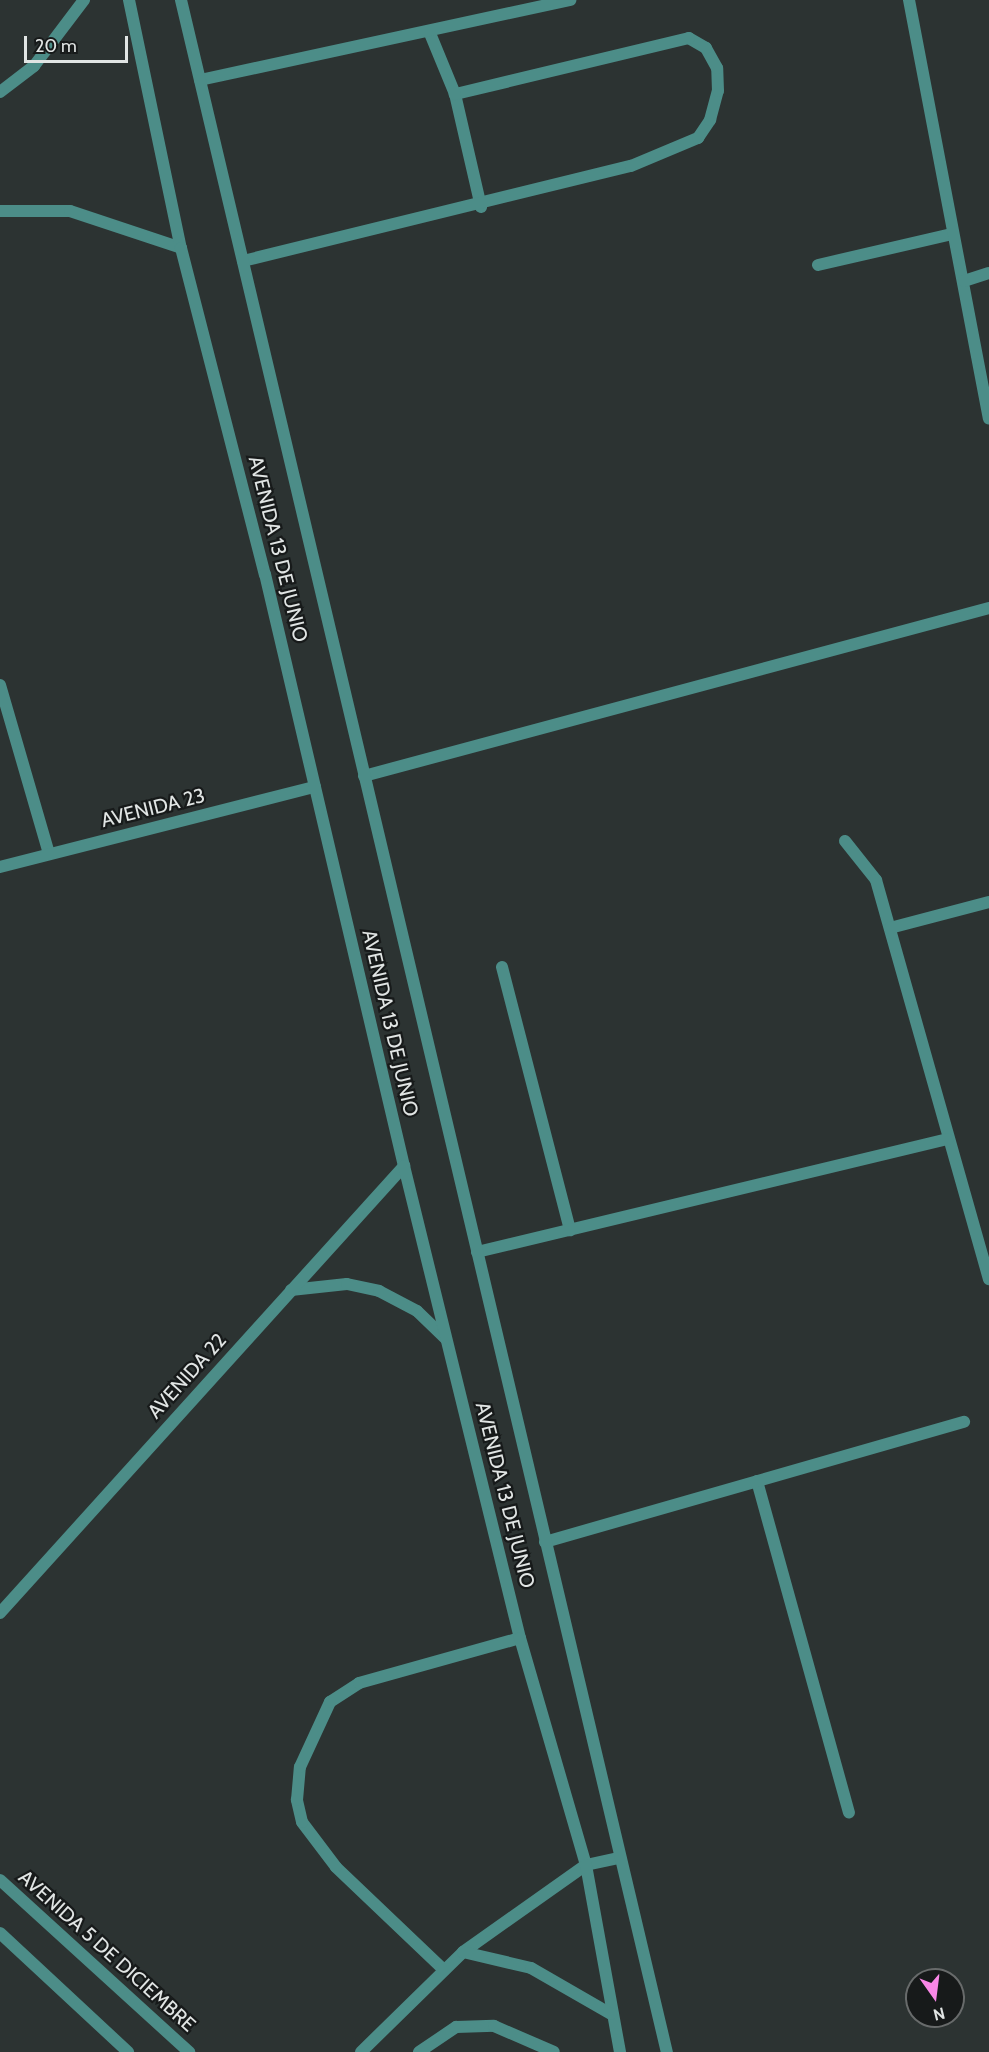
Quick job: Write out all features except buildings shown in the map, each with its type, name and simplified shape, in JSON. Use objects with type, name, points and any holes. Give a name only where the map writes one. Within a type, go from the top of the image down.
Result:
[{"type":"street","points":[[0,92],[34,66],[84,0]]},
{"type":"street","name":"AVENIDA 13 DE JUNIO","points":[[129,0],[181,248],[315,787],[446,1339],[520,1638],[586,1865],[620,2052]]},
{"type":"street","name":"AVENIDA 13 DE JUNIO","points":[[181,0],[667,2052]]},
{"type":"street","points":[[200,80],[570,0]]},
{"type":"street","points":[[909,0],[989,418]]},
{"type":"street","points":[[429,31],[455,94],[481,207]]},
{"type":"street","points":[[243,261],[481,207],[631,166],[698,138],[710,120],[717,68],[706,48],[689,38],[455,94]]},
{"type":"street","points":[[0,211],[70,211],[181,248]]},
{"type":"street","points":[[818,265],[952,234]]},
{"type":"street","points":[[964,281],[989,273]]},
{"type":"street","points":[[364,776],[989,608]]},
{"type":"street","points":[[0,685],[49,855]]},
{"type":"street","name":"AVENIDA 23","points":[[0,867],[315,787]]},
{"type":"street","points":[[845,841],[876,880],[989,1279]]},
{"type":"street","points":[[890,928],[989,902]]},
{"type":"street","points":[[502,967],[570,1230]]},
{"type":"street","points":[[477,1252],[948,1139]]},
{"type":"street","name":"AVENIDA 22","points":[[0,1613],[404,1166]]},
{"type":"street","points":[[291,1290],[347,1284],[379,1292],[417,1311],[446,1339]]},
{"type":"street","points":[[545,1542],[964,1422]]},
{"type":"street","points":[[757,1481],[849,1812]]},
{"type":"street","points":[[444,1970],[336,1867],[302,1822],[297,1800],[300,1767],[330,1702],[359,1683],[520,1638]]},
{"type":"street","points":[[361,2052],[463,1952],[586,1865],[620,1858]]},
{"type":"street","name":"AVENIDA 5 DE DICIEMBRE","points":[[0,1880],[189,2052]]},
{"type":"street","points":[[0,1934],[128,2052]]},
{"type":"street","points":[[463,1952],[531,1968],[612,2014]]},
{"type":"street","points":[[419,2052],[456,2027],[494,2026],[554,2052]]}]
